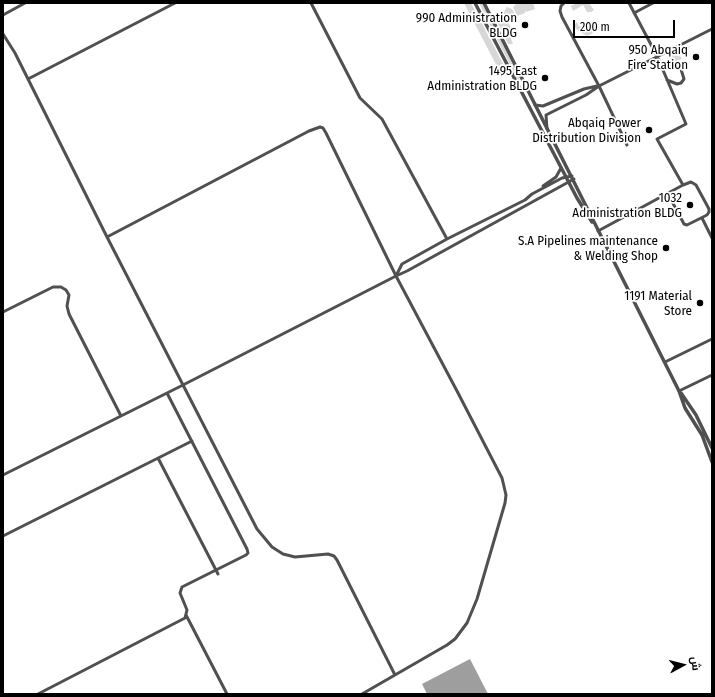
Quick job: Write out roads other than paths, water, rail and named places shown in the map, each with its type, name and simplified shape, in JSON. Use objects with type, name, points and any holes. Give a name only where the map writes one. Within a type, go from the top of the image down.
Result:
[{"type":"street","points":[[3,15],[25,3]]},
{"type":"street","points":[[28,79],[175,3]]},
{"type":"street","points":[[311,3],[360,98],[382,120],[447,239]]},
{"type":"street","points":[[475,3],[568,182],[598,232]]},
{"type":"street","points":[[484,3],[573,177],[598,232],[680,391],[696,415],[712,448]]},
{"type":"street","points":[[564,3],[561,6],[560,12],[599,86],[627,145]]},
{"type":"street","points":[[629,3],[657,56],[686,124],[657,139],[683,186]]},
{"type":"street","points":[[634,13],[654,3]]},
{"type":"street","points":[[547,128],[546,115],[586,95],[599,86],[712,29]]},
{"type":"street","points":[[3,34],[9,41],[107,237],[257,529],[272,547],[283,554],[295,557],[328,554],[334,556],[395,675]]},
{"type":"street","points":[[662,69],[677,64],[680,66],[684,79],[681,83],[677,84],[667,80]]},
{"type":"street","points":[[535,105],[543,106],[584,89],[599,86]]},
{"type":"street","points":[[107,237],[309,131],[320,127],[326,133],[396,276],[502,478],[506,495],[476,604],[467,623],[455,639],[447,645],[362,694]]},
{"type":"street","points":[[396,276],[402,264],[447,239],[525,200],[556,177],[561,168]]},
{"type":"street","points":[[532,194],[566,177],[573,177]]},
{"type":"street","points":[[3,475],[421,264],[568,182],[573,177]]},
{"type":"street","points":[[598,232],[668,194],[691,182],[696,185],[709,209],[709,212],[702,218],[687,225],[684,224],[668,194]]},
{"type":"street","points":[[702,218],[712,238]]},
{"type":"street","points":[[3,312],[53,287],[61,287],[66,290],[69,295],[67,306],[69,314],[121,416]]},
{"type":"street","points":[[665,362],[712,339]]},
{"type":"street","points":[[680,391],[712,375]]},
{"type":"street","points":[[680,391],[685,408],[707,446],[712,462]]},
{"type":"street","points":[[38,694],[182,620],[186,616],[187,610],[181,596],[180,589],[246,555],[248,551],[167,393]]},
{"type":"street","points":[[3,536],[192,441]]},
{"type":"street","points":[[158,458],[218,574]]},
{"type":"street","points":[[186,616],[228,694]]},
{"type":"place","name":"990 Administration BLDG","points":[[525,25]]},
{"type":"place","name":"950 Abqaiq Fire Station","points":[[696,57]]},
{"type":"place","name":"1495 East Administration BLDG","points":[[545,78]]},
{"type":"place","name":"Abqaiq Power Distribution Division","points":[[649,130]]},
{"type":"place","name":"1032 Administration BLDG","points":[[690,205]]},
{"type":"place","name":"S.A Pipelines maintenance & Welding Shop","points":[[666,248]]},
{"type":"place","name":"1191 Material Store","points":[[700,303]]}]
